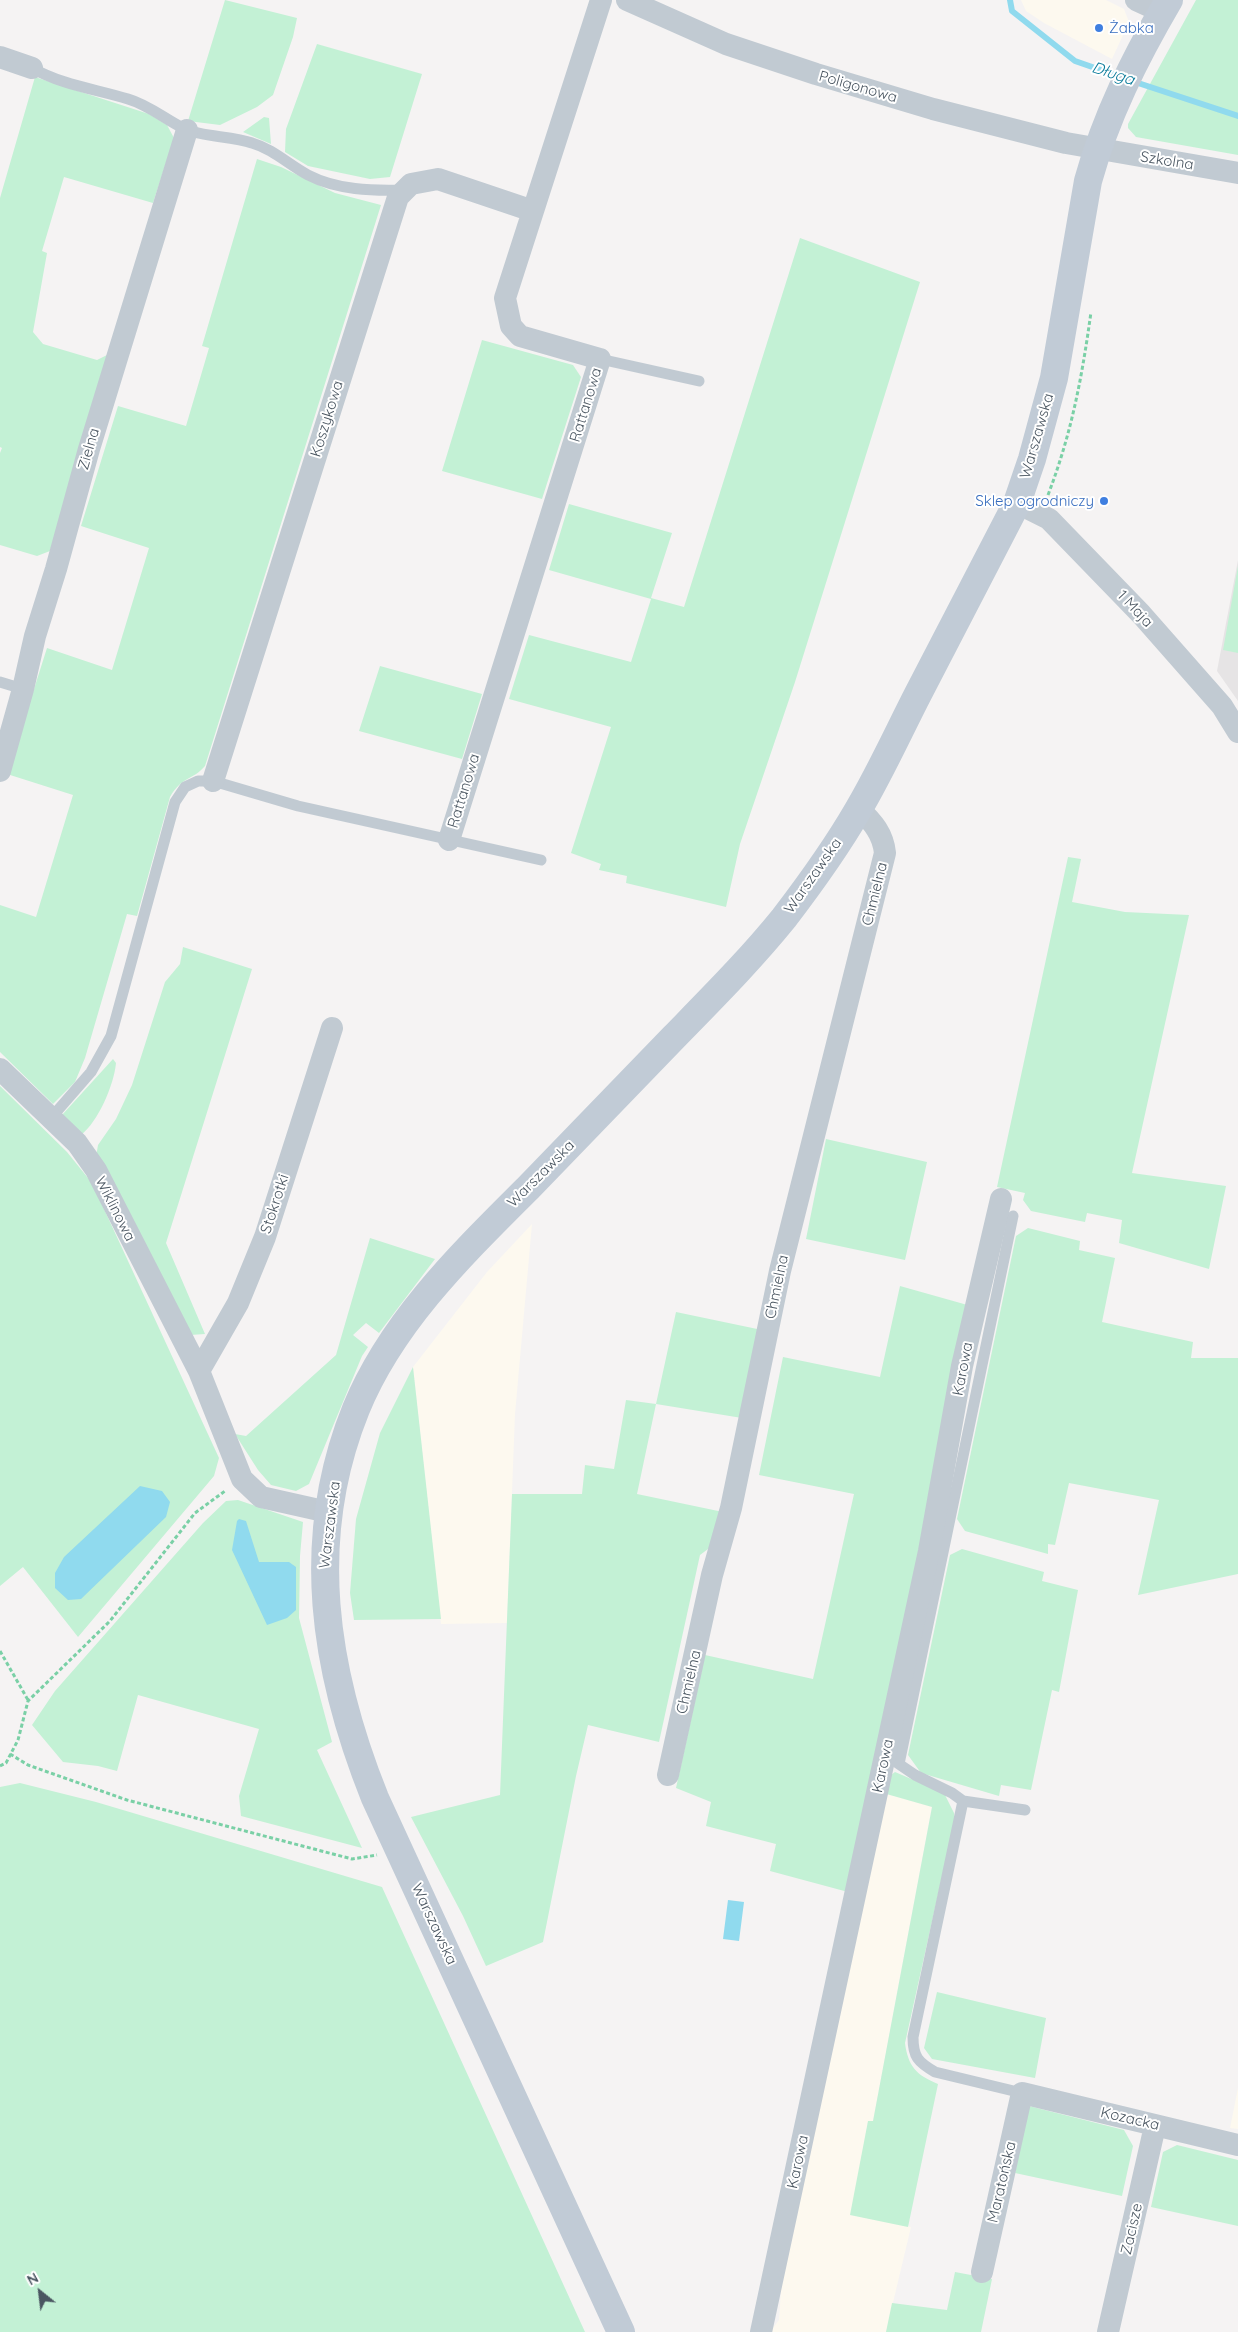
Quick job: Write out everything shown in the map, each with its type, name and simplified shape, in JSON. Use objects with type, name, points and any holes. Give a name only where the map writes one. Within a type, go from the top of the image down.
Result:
[{"type":"main road","name":"Warszawska","points":[[621,2332],[375,1798],[355,1745],[343,1706],[326,1621],[324,1580],[328,1512],[336,1473],[357,1409],[386,1352],[424,1300],[486,1230],[755,953],[815,875],[859,809],[1017,503],[1032,459],[1054,378],[1088,181],[1097,149],[1111,110],[1133,62],[1165,6]]},
{"type":"street","name":"Rattanowa","points":[[449,840],[600,360],[520,336],[511,326],[506,298],[601,0]]},
{"type":"street","name":"Poligonowa","points":[[627,0],[726,44],[816,74],[934,109],[1097,149]]},
{"type":"street","points":[[1136,0],[1165,6]]},
{"type":"street","points":[[0,57],[32,68]]},
{"type":"street","name":"Zielna","points":[[0,771],[23,689],[35,636],[56,569],[89,449],[187,130]]},
{"type":"street","name":"Szkolna","points":[[1097,149],[1238,173]]},
{"type":"street","points":[[406,190],[411,184],[438,179],[533,211]]},
{"type":"street","name":"Koszykowa","points":[[213,781],[391,217],[398,197],[406,190]]},
{"type":"street","name":"1 Maja","points":[[1017,503],[1049,519],[1134,606],[1222,706],[1238,732]]},
{"type":"street","name":"Chmielna","points":[[668,1775],[712,1575],[732,1508],[780,1271],[885,853],[884,840],[873,822],[859,809]]},
{"type":"street","name":"Stokrotki","points":[[199,1371],[238,1303],[264,1238],[332,1028]]},
{"type":"street","name":"Wiklinowa","points":[[0,1069],[77,1143],[96,1170],[199,1371],[242,1478]]},
{"type":"street","name":"Karowa","points":[[761,2332],[892,1760],[962,1366],[1007,1207]]},
{"type":"street","points":[[242,1478],[261,1497],[328,1512]]},
{"type":"street","name":"Kozacka","points":[[1022,2093],[1155,2126],[1238,2144]]},
{"type":"street","name":"Maratońska","points":[[982,2272],[1022,2093]]},
{"type":"street","name":"Zacisze","points":[[1108,2332],[1155,2126]]},
{"type":"lane","points":[[32,68],[60,82],[131,100],[161,114],[187,130],[253,143],[280,156],[308,175],[343,186],[371,191],[406,190]]},
{"type":"lane","points":[[600,360],[699,381]]},
{"type":"lane","points":[[0,682],[23,689]]},
{"type":"lane","points":[[50,1118],[91,1072],[111,1036],[175,802],[185,787],[198,781],[213,781],[298,806],[541,860]]},
{"type":"lane","points":[[892,1760],[915,1775],[946,1789],[963,1801],[1025,1810]]},
{"type":"lane","points":[[963,1801],[913,2038],[913,2052],[925,2066],[935,2072],[1022,2093]]},
{"type":"path","points":[[0,1766],[6,1763],[18,1740],[28,1700],[110,1621],[195,1513],[242,1478]]},
{"type":"path","points":[[0,1650],[28,1700]]},
{"type":"path","points":[[10,1754],[28,1765],[127,1800],[352,1858],[376,1856],[399,1847]]},
{"type":"shaded area","points":[[1021,0],[1106,0],[1124,9],[1129,22],[1112,59],[1044,23],[1026,11]]},
{"type":"shaded area","points":[[1238,560],[1238,701],[1217,671]]},
{"type":"shaded area","points":[[532,1224],[515,1414],[507,1623],[441,1624],[413,1367],[487,1272]]},
{"type":"shaded area","points":[[883,1793],[932,1806],[873,2121],[868,2121],[851,2215],[911,2227],[886,2332],[770,2332],[779,2320],[782,2277]]},
{"type":"shaded area","points":[[1238,2088],[1238,2129],[1230,2128]]},
{"type":"green space","points":[[225,0],[297,18],[293,37],[273,95],[257,107],[220,125],[188,121]]},
{"type":"green space","points":[[1196,0],[1238,0],[1238,155],[1136,137],[1128,128],[1128,124]]},
{"type":"green space","points":[[317,44],[422,74],[390,177],[370,179],[308,166],[285,152],[286,129]]},
{"type":"green space","points":[[35,77],[149,114],[167,125],[174,138],[153,203],[64,177],[42,251],[47,253],[33,332],[43,344],[97,360],[109,354],[50,551],[37,556],[0,545],[0,453],[2,448],[0,447],[0,198]]},
{"type":"green space","points":[[264,117],[269,118],[271,144],[243,132]]},
{"type":"green space","points":[[257,159],[281,167],[335,193],[381,205],[205,766],[179,785],[170,797],[137,916],[127,914],[85,1058],[75,1082],[53,1104],[0,1052],[0,905],[36,917],[73,795],[7,774],[47,648],[112,670],[149,548],[81,526],[118,406],[186,426],[209,348],[202,346]]},
{"type":"green space","points":[[800,238],[920,282],[795,682],[740,844],[726,907],[626,883],[627,876],[599,870],[601,864],[571,853],[611,727],[509,699],[529,635],[631,662],[651,599],[549,570],[569,504],[672,533],[651,598],[684,607]]},
{"type":"green space","points":[[482,340],[573,365],[581,377],[542,499],[442,471]]},
{"type":"green space","points":[[1238,566],[1238,653],[1223,650]]},
{"type":"green space","points":[[380,666],[482,694],[462,759],[359,731]]},
{"type":"green space","points":[[1068,857],[1081,859],[1072,902],[1125,912],[1189,915],[1132,1173],[1226,1186],[1209,1269],[1119,1243],[1122,1220],[1087,1213],[1085,1222],[1031,1211],[1023,1200],[1025,1193],[997,1187]]},
{"type":"green space","points":[[183,947],[252,969],[166,1243],[205,1334],[190,1335],[96,1157],[98,1145],[116,1119],[132,1085],[165,982],[180,964]]},
{"type":"green space","points":[[113,1059],[116,1063],[115,1072],[109,1092],[99,1112],[81,1135],[62,1115]]},
{"type":"green space","points":[[0,1086],[67,1152],[92,1183],[219,1458],[214,1476],[78,1637],[23,1567],[0,1586]]},
{"type":"green space","points":[[826,1139],[927,1162],[905,1260],[806,1239]]},
{"type":"green space","points":[[1028,1228],[1080,1241],[1079,1250],[1115,1258],[1102,1322],[1193,1342],[1191,1358],[1238,1358],[1238,1574],[1138,1595],[1159,1500],[1069,1483],[1055,1545],[1048,1544],[1048,1554],[965,1531],[957,1519],[1016,1236]]},
{"type":"green space","points":[[370,1238],[435,1259],[379,1333],[366,1323],[353,1335],[368,1347],[362,1356],[309,1484],[296,1491],[271,1485],[258,1470],[235,1434],[246,1436],[336,1355]]},
{"type":"green space","points":[[900,1286],[971,1306],[848,1892],[770,1871],[776,1844],[706,1826],[711,1802],[676,1788],[705,1655],[813,1679],[854,1494],[759,1475],[783,1357],[880,1377]]},
{"type":"green space","points":[[676,1312],[762,1330],[742,1418],[656,1404]]},
{"type":"green space","points":[[413,1367],[441,1619],[354,1620],[350,1593],[356,1519],[380,1433]]},
{"type":"green space","points":[[626,1400],[656,1404],[637,1494],[723,1512],[716,1543],[700,1555],[659,1742],[588,1725],[543,1942],[486,1966],[463,1916],[411,1817],[500,1795],[512,1494],[582,1494],[585,1465],[614,1469]]},
{"type":"green space","points":[[238,1500],[303,1522],[300,1556],[299,1618],[332,1742],[317,1750],[362,1848],[241,1816],[239,1796],[259,1729],[138,1695],[117,1771],[98,1766],[63,1762],[32,1725],[55,1691],[203,1523],[226,1501]]},
{"type":"green space","points":[[962,1549],[1044,1572],[1042,1581],[1078,1590],[1059,1692],[1052,1690],[1031,1790],[1001,1785],[999,1796],[921,1773],[908,1755],[950,1555]]},
{"type":"green space","points":[[895,1772],[944,1793],[955,1818],[905,2043],[908,2058],[914,2069],[938,2084],[908,2227],[850,2215],[868,2121],[873,2121],[932,1807],[883,1793],[886,1779]]},
{"type":"green space","points":[[20,1783],[96,1802],[382,1887],[585,2332],[0,2332],[0,1787]]},
{"type":"green space","points":[[937,1992],[1046,2018],[1035,2078],[932,2059],[924,2048]]},
{"type":"green space","points":[[1029,2106],[1124,2130],[1133,2146],[1122,2196],[1015,2173]]},
{"type":"green space","points":[[1177,2145],[1238,2160],[1238,2226],[1151,2207],[1163,2152]]},
{"type":"green space","points":[[955,2272],[992,2279],[981,2332],[886,2332],[892,2303],[947,2310]]},
{"type":"water","points":[[140,1486],[162,1491],[170,1502],[166,1517],[81,1599],[68,1600],[55,1588],[55,1573],[64,1557]]},
{"type":"water","points":[[239,1519],[246,1521],[259,1562],[289,1562],[296,1567],[296,1610],[287,1618],[267,1625],[232,1550],[237,1521]]},
{"type":"water","points":[[728,1900],[744,1902],[739,1941],[723,1939]]},
{"type":"waterway","name":"Długa","points":[[1010,0],[1012,11],[1075,61],[1121,77]]},
{"type":"waterway","name":"Długa","points":[[1132,81],[1238,116]]},
{"type":"place","name":"Żabka","points":[[1099,28]]},
{"type":"place","name":"Sklep ogrodniczy","points":[[1104,501]]}]
